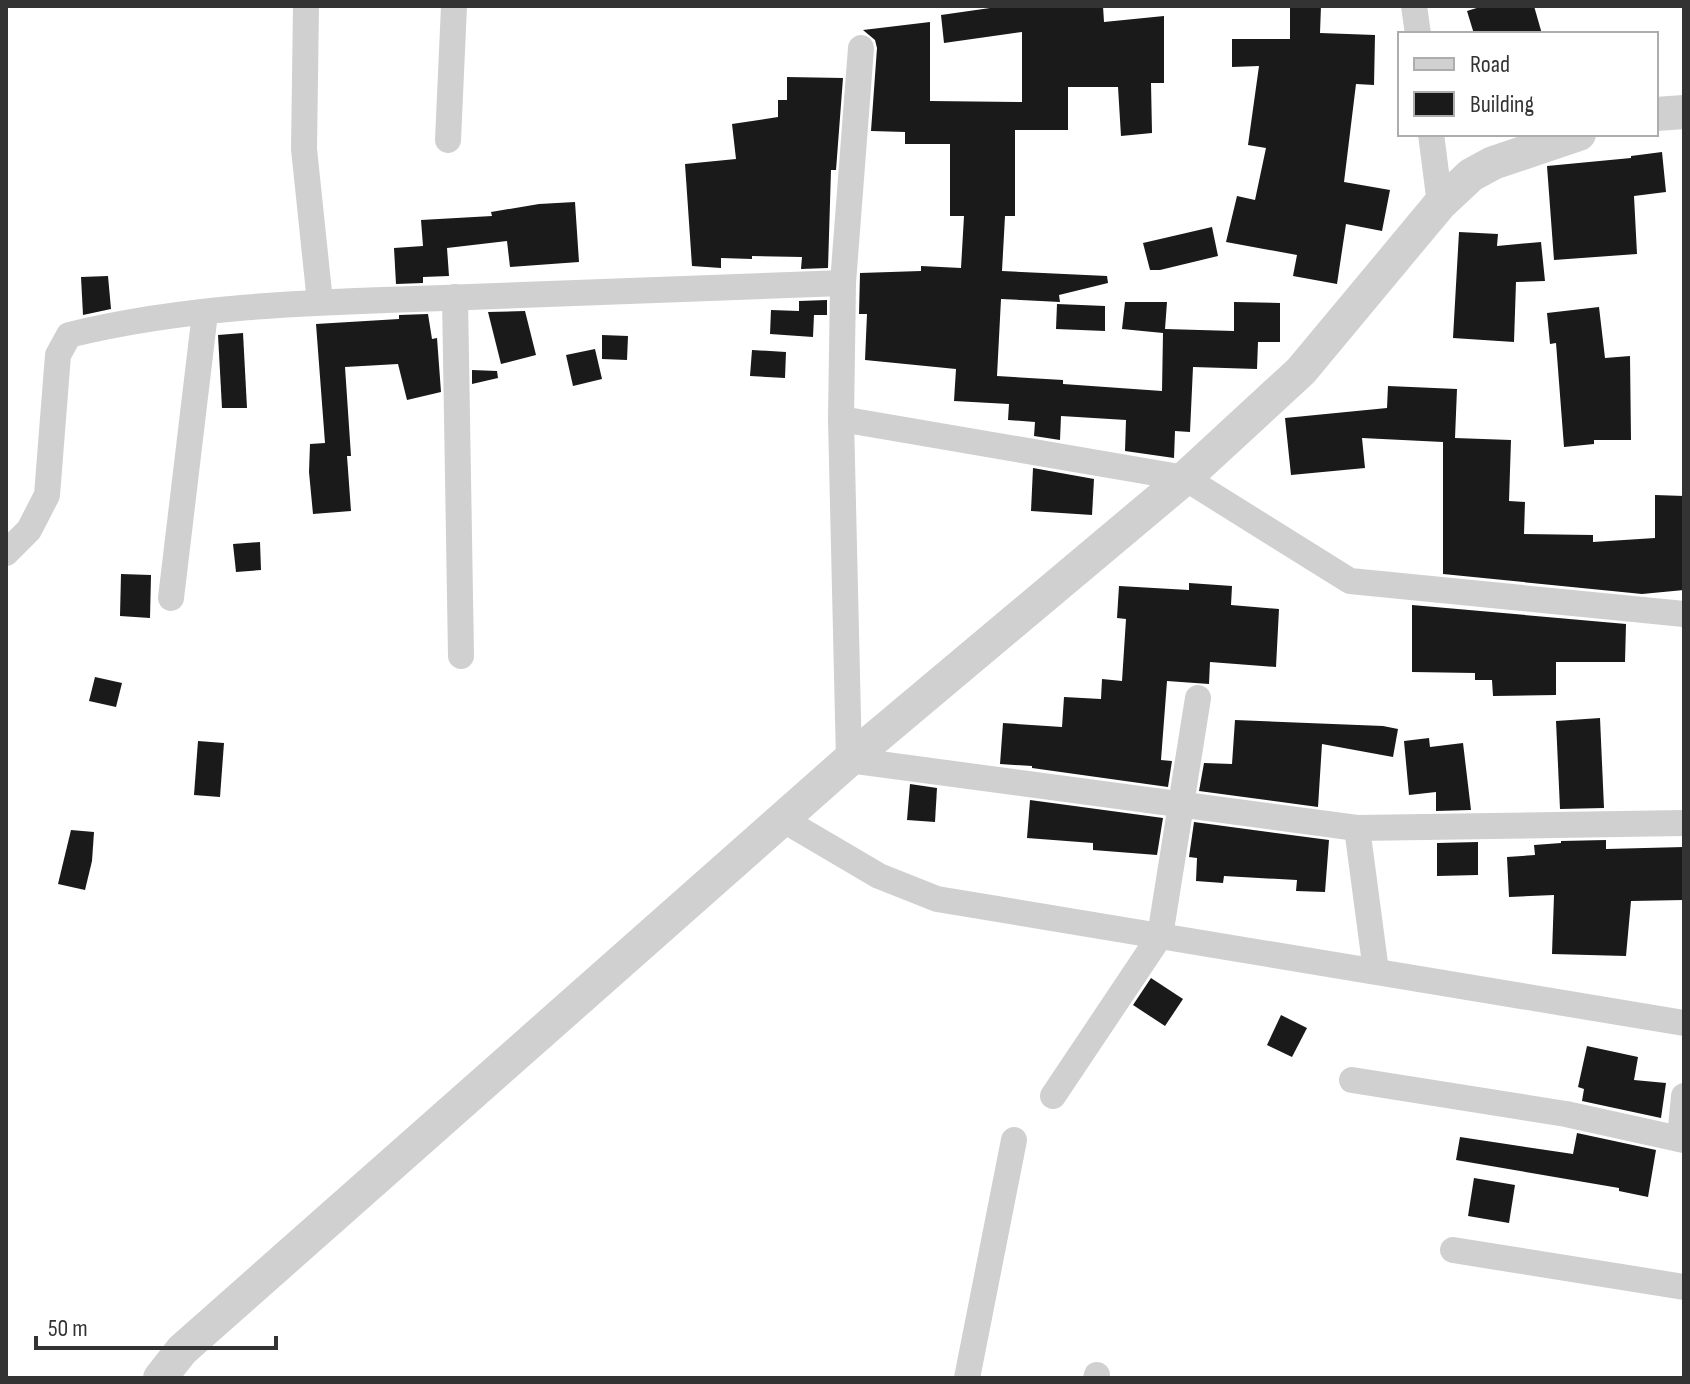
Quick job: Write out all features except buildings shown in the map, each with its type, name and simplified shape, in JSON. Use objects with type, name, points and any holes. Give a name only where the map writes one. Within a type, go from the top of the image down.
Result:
[{"type":"street","points":[[306,6],[304,149],[320,302]]},
{"type":"street","points":[[448,140],[454,6]]},
{"type":"street","points":[[1414,6],[1418,32]]},
{"type":"street","points":[[849,760],[841,419],[843,283],[861,48]]},
{"type":"street","points":[[1658,114],[1684,112]]},
{"type":"street","points":[[1431,136],[1440,204]]},
{"type":"street","points":[[160,1378],[182,1350],[335,1212],[849,760],[1185,478],[1301,371],[1440,204],[1471,175],[1493,163],[1573,136]]},
{"type":"street","points":[[6,553],[29,530],[47,495],[58,355],[69,335],[101,327],[205,313],[320,302],[843,283]]},
{"type":"street","points":[[455,297],[461,656]]},
{"type":"street","points":[[171,598],[205,313]]},
{"type":"street","points":[[841,419],[1185,478],[1350,581],[1684,614]]},
{"type":"street","points":[[1053,1096],[1160,936],[1198,698]]},
{"type":"street","points":[[849,760],[1357,828],[1684,823]]},
{"type":"street","points":[[782,819],[879,876],[937,899],[1684,1023]]},
{"type":"street","points":[[1357,828],[1376,971]]},
{"type":"street","points":[[1352,1080],[1566,1114],[1682,1139],[1684,1096]]},
{"type":"street","points":[[967,1378],[1014,1140]]},
{"type":"street","points":[[1453,1250],[1684,1287]]}]
